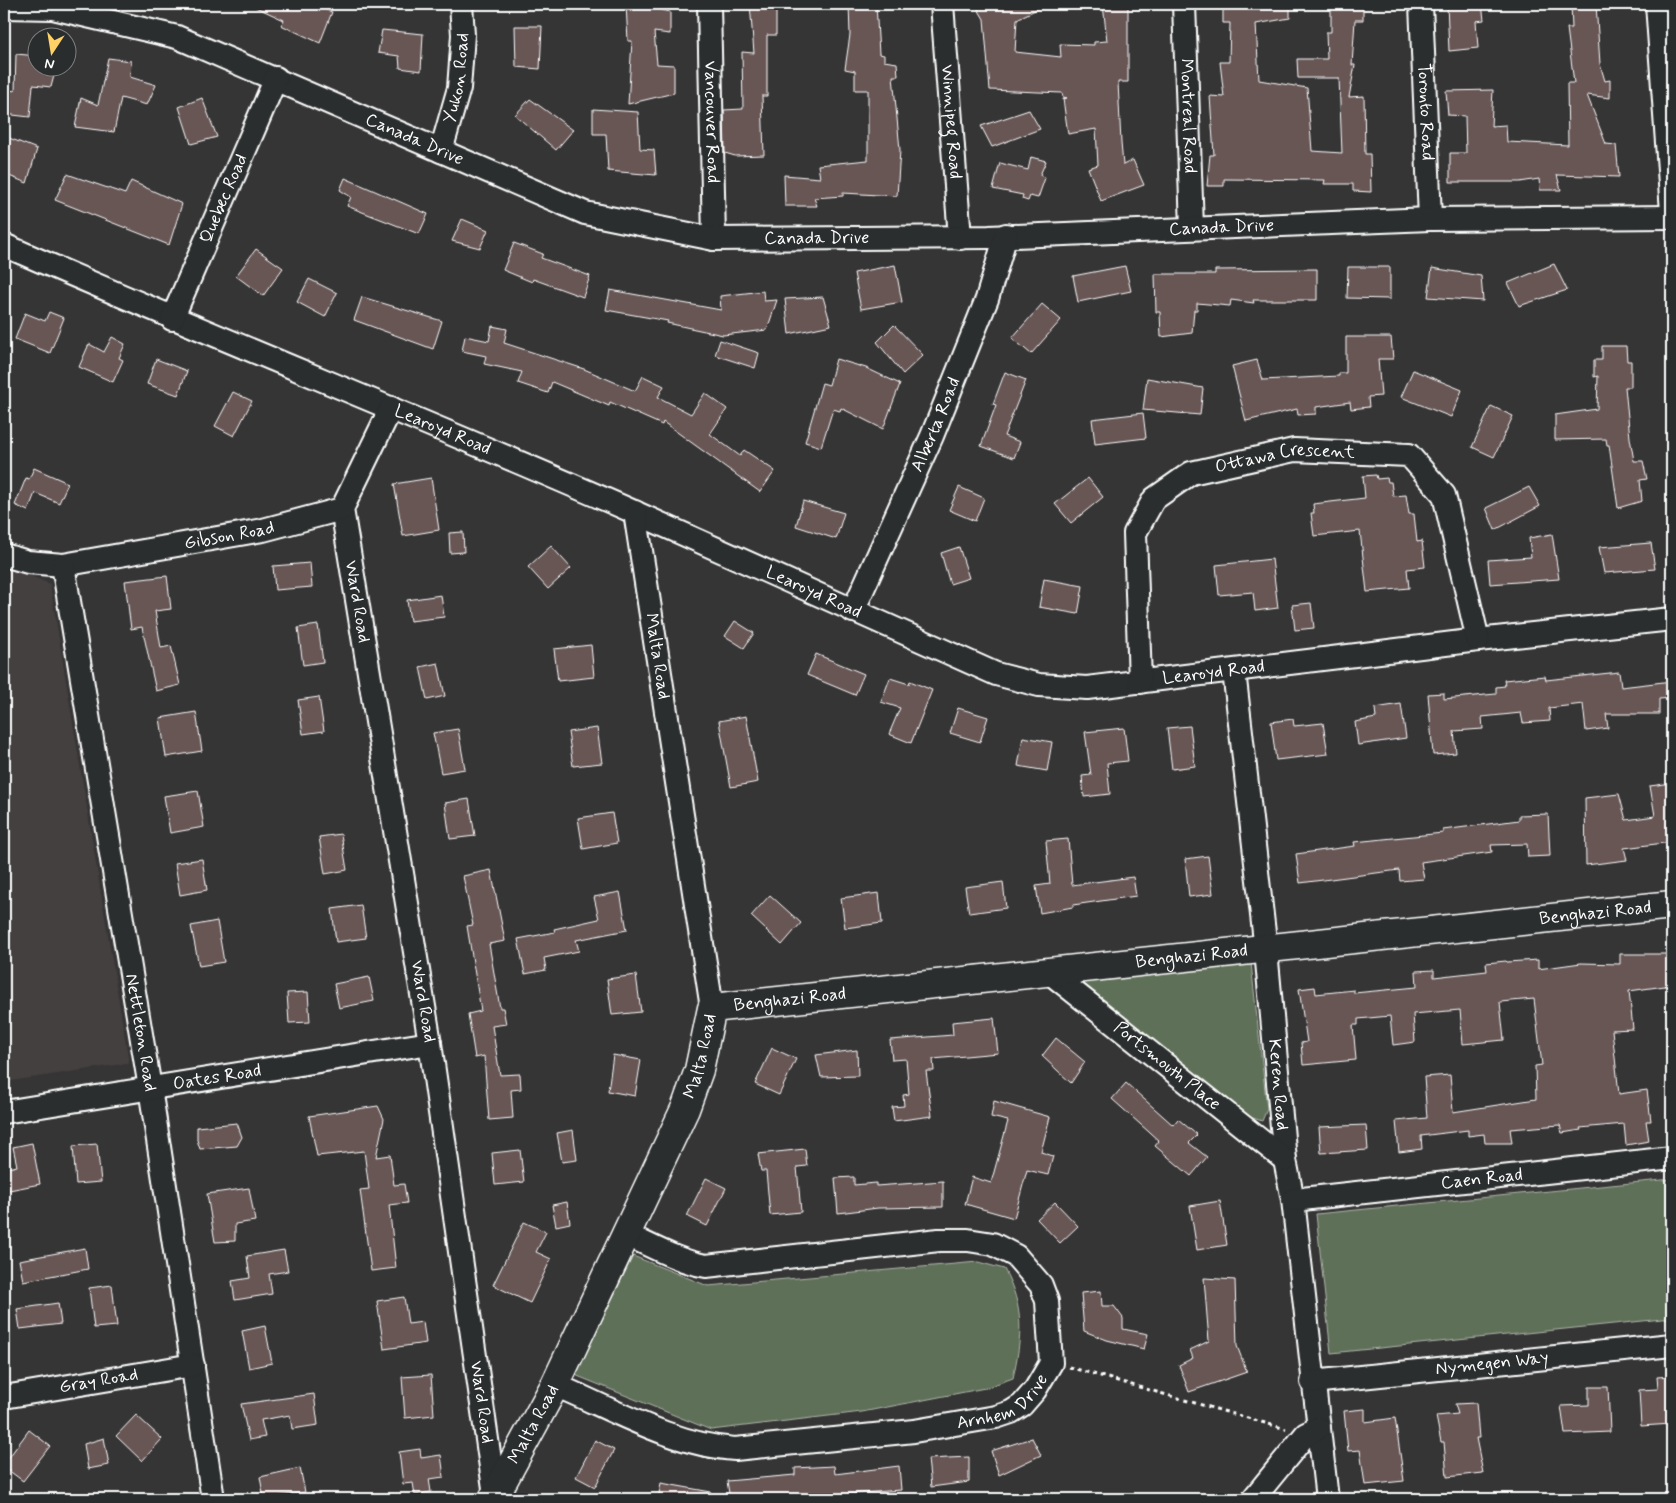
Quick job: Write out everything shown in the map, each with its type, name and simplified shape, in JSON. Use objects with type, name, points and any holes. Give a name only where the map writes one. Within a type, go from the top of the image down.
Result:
[{"type":"street","name":"Yukon Road","points":[[441,151],[459,88],[462,4]]},
{"type":"street","name":"Vancouver Road","points":[[709,4],[714,239]]},
{"type":"street","name":"Winnipeg Road","points":[[942,4],[960,238]]},
{"type":"street","name":"Montreal Road","points":[[1184,4],[1192,228]]},
{"type":"street","name":"Toronto Road","points":[[1421,4],[1430,219]]},
{"type":"street","points":[[1657,4],[1672,212]]},
{"type":"street","name":"Canada Drive","points":[[4,7],[53,8],[176,37],[276,78],[585,213],[714,239],[960,238],[1430,219],[1672,217]]},
{"type":"street","name":"Quebec Road","points":[[172,319],[276,78]]},
{"type":"street","name":"Alberta Road","points":[[853,611],[932,436],[987,299],[1006,235]]},
{"type":"street","name":"Learoyd Road","points":[[4,245],[172,319],[391,408],[635,512],[996,674],[1040,685],[1087,688],[1478,640],[1672,620]]},
{"type":"street","points":[[342,510],[391,408]]},
{"type":"street","name":"Ottawa Crescent","points":[[1140,682],[1135,533],[1154,499],[1191,472],[1294,450],[1409,455],[1444,495],[1478,640]]},
{"type":"street","name":"Gibson Road","points":[[4,555],[28,562],[63,565],[263,530],[342,510]]},
{"type":"street","name":"Ward Road","points":[[342,510],[430,1043],[494,1497]]},
{"type":"street","name":"Malta Road","points":[[494,1497],[556,1385],[685,1109],[699,1070],[712,1008],[635,512]]},
{"type":"street","name":"Nettleton Road","points":[[63,565],[150,1088],[212,1499]]},
{"type":"street","name":"Keren Road","points":[[1234,671],[1266,950],[1285,1160],[1292,1200],[1312,1382],[1312,1431],[1326,1499]]},
{"type":"street","name":"Benghazi Road","points":[[712,1008],[1266,950],[1672,904]]},
{"type":"street","name":"Portsmouth Place","points":[[1050,972],[1285,1160]]},
{"type":"street","name":"Oates Road","points":[[4,1112],[430,1043]]},
{"type":"street","name":"Caen Road","points":[[1292,1200],[1672,1158]]},
{"type":"street","name":"Arnhem Drive","points":[[556,1385],[680,1439],[709,1448],[734,1450],[914,1431],[1011,1412],[1022,1405],[1035,1390],[1051,1362],[1047,1301],[1041,1285],[1016,1256],[993,1244],[968,1240],[939,1240],[706,1266],[689,1263],[626,1234]]},
{"type":"street","name":"Nymegen Way","points":[[1312,1382],[1672,1346]]},
{"type":"street","name":"Gray Road","points":[[4,1396],[193,1365]]},
{"type":"street","points":[[1252,1499],[1312,1431]]},
{"type":"path","points":[[1051,1362],[1312,1431]]},
{"type":"shaded area","points":[[4,565],[50,584],[129,1063],[4,1082]]},
{"type":"green space","points":[[1251,963],[1267,1109],[1262,1121],[1247,1116],[1080,985],[1080,974]]},
{"type":"green space","points":[[1672,1179],[1672,1318],[1331,1353],[1316,1214]]},
{"type":"green space","points":[[633,1256],[708,1286],[978,1262],[1004,1269],[1016,1297],[1020,1323],[1020,1336],[1013,1378],[985,1388],[862,1412],[711,1430],[575,1375]]},
{"type":"building","points":[[249,4],[311,4],[332,12],[320,43],[281,25],[284,20]]},
{"type":"building","points":[[626,4],[652,4],[653,8],[670,12],[670,34],[654,32],[657,64],[674,65],[674,93],[628,104],[632,41],[628,41]]},
{"type":"building","points":[[750,4],[776,4],[776,35],[767,35],[767,96],[762,96],[764,155],[735,156],[725,153],[724,110],[743,109],[742,52],[754,53]]},
{"type":"building","points":[[849,4],[876,4],[879,54],[884,55],[884,61],[897,63],[898,76],[893,76],[900,150],[897,196],[843,193],[843,196],[814,198],[817,206],[785,206],[784,175],[820,178],[818,165],[868,160],[868,90],[855,90],[855,71],[845,69],[850,35]]},
{"type":"building","points":[[975,4],[1047,4],[1017,19],[1015,52],[1061,57],[1060,44],[1094,45],[1094,42],[1107,41],[1103,4],[1128,4],[1128,82],[1118,82],[1121,143],[1123,165],[1133,160],[1144,185],[1101,201],[1088,168],[1098,165],[1096,129],[1068,134],[1063,99],[1067,98],[1063,97],[1062,93],[990,90],[984,19]]},
{"type":"building","points":[[1237,4],[1290,4],[1290,18],[1256,24],[1259,80],[1307,88],[1312,151],[1342,153],[1339,78],[1298,78],[1297,59],[1327,59],[1326,32],[1331,32],[1331,4],[1363,4],[1363,20],[1355,20],[1352,65],[1355,65],[1349,97],[1364,96],[1365,154],[1370,154],[1371,192],[1353,191],[1353,184],[1324,184],[1325,180],[1224,179],[1224,186],[1207,186],[1210,155],[1214,155],[1210,96],[1224,97],[1220,62],[1229,62],[1230,23],[1223,23],[1223,7]]},
{"type":"building","points":[[1447,4],[1482,4],[1484,20],[1476,21],[1478,48],[1449,51]]},
{"type":"building","points":[[1571,4],[1596,4],[1600,64],[1605,81],[1610,80],[1610,98],[1587,95],[1606,144],[1616,145],[1619,177],[1557,175],[1561,190],[1540,190],[1539,179],[1520,182],[1450,182],[1450,153],[1466,153],[1465,116],[1448,115],[1446,91],[1493,90],[1491,126],[1506,125],[1507,142],[1568,145],[1567,83],[1574,83],[1567,28],[1572,28]]},
{"type":"building","points":[[515,26],[542,26],[540,69],[516,67]]},
{"type":"building","points":[[382,30],[423,34],[421,71],[400,68],[399,56],[378,53]]},
{"type":"building","points":[[16,54],[28,55],[28,78],[53,78],[51,87],[33,85],[30,117],[4,114],[4,89],[15,91]]},
{"type":"building","points":[[108,58],[131,61],[130,77],[156,85],[147,105],[121,98],[114,132],[75,127],[81,98],[98,105]]},
{"type":"building","points":[[202,98],[217,137],[191,144],[179,107]]},
{"type":"building","points":[[530,99],[573,130],[556,150],[515,115]]},
{"type":"building","points":[[593,109],[638,112],[640,149],[654,150],[656,175],[608,171],[606,134],[593,134]]},
{"type":"building","points":[[1029,110],[1040,129],[992,147],[981,126]]},
{"type":"building","points":[[4,136],[37,149],[27,183],[4,174]]},
{"type":"building","points":[[1031,157],[1046,161],[1040,175],[1045,178],[1038,198],[1030,196],[1028,201],[1022,199],[1023,195],[993,189],[1000,163],[1028,170]]},
{"type":"building","points":[[67,174],[125,194],[131,181],[182,204],[169,245],[55,200]]},
{"type":"building","points":[[345,178],[428,214],[419,234],[347,206],[351,197],[340,190]]},
{"type":"building","points":[[462,219],[488,230],[480,248],[452,241]]},
{"type":"building","points":[[514,243],[543,254],[541,258],[590,276],[583,297],[533,279],[532,282],[503,270]]},
{"type":"building","points":[[256,249],[283,268],[263,296],[236,276]]},
{"type":"building","points":[[1554,264],[1567,290],[1519,306],[1508,283]]},
{"type":"building","points":[[895,265],[902,302],[861,309],[854,273]]},
{"type":"building","points":[[1125,266],[1131,291],[1078,302],[1073,276]]},
{"type":"building","points":[[1348,267],[1390,267],[1390,299],[1347,298]]},
{"type":"building","points":[[1432,268],[1481,276],[1483,301],[1428,297]]},
{"type":"building","points":[[1317,269],[1317,300],[1253,300],[1254,303],[1231,300],[1230,306],[1197,303],[1197,310],[1194,310],[1192,333],[1161,337],[1160,312],[1156,312],[1155,274],[1215,274],[1215,270]]},
{"type":"building","points":[[309,279],[337,293],[325,317],[297,302]]},
{"type":"building","points":[[610,290],[721,310],[720,296],[763,291],[764,301],[777,300],[767,330],[723,335],[667,323],[668,321],[606,310]]},
{"type":"building","points":[[362,297],[442,321],[433,349],[354,320]]},
{"type":"building","points":[[823,297],[831,325],[789,334],[785,299]]},
{"type":"building","points":[[1042,304],[1061,320],[1031,354],[1012,338]]},
{"type":"building","points":[[49,312],[64,318],[50,353],[15,339],[25,313],[45,321]]},
{"type":"building","points":[[894,325],[923,355],[903,374],[877,342]]},
{"type":"building","points":[[492,326],[507,329],[504,343],[584,369],[635,391],[643,376],[664,386],[658,397],[691,414],[705,393],[727,409],[710,434],[740,456],[744,450],[775,471],[760,492],[663,422],[662,425],[610,402],[609,406],[552,382],[548,393],[518,383],[522,372],[484,364],[486,356],[462,351],[465,336],[489,341]]},
{"type":"building","points":[[112,337],[125,344],[119,358],[123,360],[113,382],[79,367],[89,344],[104,352]]},
{"type":"building","points":[[1346,337],[1391,337],[1393,359],[1378,359],[1381,396],[1368,397],[1369,407],[1351,409],[1350,402],[1316,407],[1316,414],[1298,415],[1297,409],[1246,421],[1232,366],[1257,360],[1263,380],[1339,376],[1339,373],[1346,373]]},
{"type":"building","points":[[720,340],[759,353],[755,368],[715,355]]},
{"type":"building","points":[[1602,346],[1626,346],[1627,361],[1631,361],[1631,387],[1625,387],[1630,438],[1634,461],[1643,461],[1647,479],[1640,480],[1642,501],[1618,508],[1609,445],[1607,445],[1606,439],[1555,440],[1555,415],[1597,409],[1598,376],[1594,377],[1594,360],[1602,360]]},
{"type":"building","points":[[156,359],[187,371],[178,395],[147,384]]},
{"type":"building","points":[[836,359],[866,368],[900,384],[883,429],[841,408],[840,411],[833,409],[821,447],[805,442],[822,383],[829,385]]},
{"type":"building","points":[[1413,370],[1462,390],[1451,417],[1401,397]]},
{"type":"building","points":[[1005,372],[1026,380],[1004,436],[1020,442],[1014,458],[981,446],[996,405],[993,404]]},
{"type":"building","points":[[1147,378],[1203,388],[1200,415],[1143,410]]},
{"type":"building","points":[[233,392],[252,401],[234,436],[215,426]]},
{"type":"building","points":[[1491,406],[1513,416],[1494,457],[1472,447]]},
{"type":"building","points":[[1143,413],[1146,438],[1095,444],[1092,419]]},
{"type":"building","points":[[34,468],[68,483],[59,503],[35,493],[28,511],[15,505],[26,478],[29,479]]},
{"type":"building","points":[[1376,475],[1377,479],[1387,478],[1388,482],[1391,482],[1393,496],[1406,495],[1409,514],[1414,514],[1417,542],[1422,541],[1425,567],[1407,569],[1409,588],[1367,592],[1360,531],[1314,536],[1311,513],[1314,513],[1313,504],[1365,498],[1363,476]]},
{"type":"building","points":[[431,478],[439,530],[403,536],[394,484]]},
{"type":"building","points":[[1088,478],[1103,497],[1071,523],[1055,504]]},
{"type":"building","points":[[959,487],[984,498],[975,521],[949,510]]},
{"type":"building","points":[[1529,487],[1540,506],[1495,530],[1486,508]]},
{"type":"building","points":[[803,501],[844,513],[836,539],[796,526]]},
{"type":"building","points":[[463,532],[464,552],[450,553],[449,533]]},
{"type":"building","points":[[1552,534],[1559,579],[1490,584],[1488,560],[1531,557],[1529,538]]},
{"type":"building","points":[[1651,543],[1655,569],[1604,573],[1599,547]]},
{"type":"building","points":[[551,546],[571,568],[548,589],[528,567]]},
{"type":"building","points":[[959,547],[969,578],[950,584],[941,553]]},
{"type":"building","points":[[1272,559],[1278,608],[1255,611],[1253,592],[1219,595],[1216,565]]},
{"type":"building","points":[[310,563],[312,587],[275,590],[273,566]]},
{"type":"building","points":[[167,576],[171,609],[155,611],[161,648],[171,646],[180,685],[156,691],[142,627],[131,629],[125,581]]},
{"type":"building","points":[[1044,579],[1083,586],[1078,614],[1039,607]]},
{"type":"building","points":[[441,595],[444,617],[410,621],[407,600]]},
{"type":"building","points":[[1311,603],[1314,628],[1295,630],[1292,605]]},
{"type":"building","points":[[735,621],[754,633],[744,648],[725,636]]},
{"type":"building","points":[[318,625],[323,662],[303,665],[298,628]]},
{"type":"building","points":[[591,645],[594,677],[558,681],[554,649]]},
{"type":"building","points":[[816,654],[864,674],[855,695],[807,675]]},
{"type":"building","points":[[438,663],[445,696],[427,700],[420,667]]},
{"type":"building","points":[[1619,672],[1621,687],[1672,681],[1672,698],[1659,699],[1659,714],[1606,714],[1608,728],[1586,731],[1583,704],[1549,708],[1550,721],[1523,723],[1521,713],[1482,717],[1483,729],[1454,731],[1456,753],[1433,755],[1428,694],[1444,693],[1444,699],[1496,694],[1496,687],[1505,686],[1504,680],[1545,676],[1546,680]]},
{"type":"building","points":[[890,678],[909,684],[910,681],[932,690],[911,743],[889,734],[900,708],[881,702]]},
{"type":"building","points":[[319,697],[324,731],[303,734],[298,700]]},
{"type":"building","points":[[1401,704],[1406,738],[1358,745],[1355,722],[1376,718],[1375,708]]},
{"type":"building","points":[[958,708],[988,717],[980,742],[950,733]]},
{"type":"building","points":[[196,712],[202,751],[166,757],[160,718]]},
{"type":"building","points":[[746,716],[758,782],[731,787],[719,721]]},
{"type":"building","points":[[1293,719],[1294,726],[1323,723],[1328,754],[1276,760],[1271,722]]},
{"type":"building","points":[[1190,726],[1195,766],[1172,769],[1167,728]]},
{"type":"building","points":[[597,728],[602,763],[573,766],[568,732]]},
{"type":"building","points":[[1124,728],[1128,761],[1107,763],[1110,794],[1084,797],[1082,776],[1091,775],[1085,732]]},
{"type":"building","points":[[458,729],[465,769],[441,773],[433,733]]},
{"type":"building","points":[[1023,737],[1052,742],[1047,771],[1018,766]]},
{"type":"building","points":[[1672,783],[1672,842],[1624,848],[1627,860],[1586,865],[1585,798],[1619,794],[1626,820],[1655,816],[1650,786]]},
{"type":"building","points":[[198,791],[204,827],[170,833],[164,796]]},
{"type":"building","points":[[469,799],[475,836],[450,839],[445,803]]},
{"type":"building","points":[[612,813],[617,843],[583,849],[578,818]]},
{"type":"building","points":[[1548,814],[1550,856],[1528,857],[1527,844],[1491,845],[1492,852],[1421,862],[1424,879],[1400,881],[1399,870],[1300,883],[1296,854],[1355,846],[1354,842],[1443,833],[1443,830],[1519,820],[1519,815]]},
{"type":"building","points":[[341,834],[347,870],[325,874],[319,837]]},
{"type":"building","points":[[1068,839],[1072,885],[1133,877],[1136,896],[1073,905],[1073,907],[1040,913],[1036,886],[1050,884],[1046,841]]},
{"type":"building","points":[[1208,856],[1213,894],[1189,897],[1185,859]]},
{"type":"building","points":[[202,859],[207,890],[180,895],[175,863]]},
{"type":"building","points":[[491,870],[505,941],[489,944],[500,1008],[503,1008],[506,1024],[492,1026],[500,1075],[520,1074],[521,1089],[511,1090],[513,1118],[489,1120],[484,1056],[475,1058],[468,1014],[481,1011],[467,926],[473,925],[463,876]]},
{"type":"building","points":[[1003,882],[1006,908],[969,913],[965,887]]},
{"type":"building","points":[[620,892],[627,930],[576,940],[579,951],[544,958],[546,970],[525,974],[518,939],[555,932],[554,929],[599,919],[594,897]]},
{"type":"building","points":[[879,893],[882,923],[845,928],[841,898]]},
{"type":"building","points":[[770,895],[801,923],[782,945],[751,916]]},
{"type":"building","points":[[361,905],[366,938],[336,942],[332,909]]},
{"type":"building","points":[[217,921],[224,962],[199,966],[191,926]]},
{"type":"building","points":[[1620,954],[1672,954],[1672,985],[1629,991],[1633,1029],[1612,1030],[1619,1094],[1647,1090],[1651,1121],[1646,1121],[1649,1141],[1626,1145],[1624,1124],[1580,1128],[1581,1130],[1562,1133],[1560,1125],[1510,1129],[1512,1143],[1485,1143],[1484,1134],[1468,1136],[1468,1130],[1421,1136],[1422,1149],[1399,1152],[1396,1121],[1427,1118],[1424,1077],[1450,1075],[1453,1112],[1536,1099],[1535,1066],[1542,1065],[1534,999],[1500,1002],[1504,1040],[1463,1044],[1460,1010],[1413,1014],[1415,1042],[1393,1045],[1390,1016],[1358,1019],[1358,1025],[1353,1025],[1356,1060],[1303,1065],[1301,1043],[1307,1042],[1299,989],[1315,987],[1316,994],[1354,990],[1354,993],[1417,987],[1416,971],[1434,970],[1434,977],[1487,971],[1486,963],[1506,961],[1538,960],[1538,969],[1581,963],[1620,964]]},
{"type":"building","points":[[636,975],[641,1012],[612,1015],[607,979]]},
{"type":"building","points":[[369,977],[374,1001],[339,1008],[334,984]]},
{"type":"building","points":[[308,992],[310,1022],[289,1023],[287,993]]},
{"type":"building","points":[[994,1018],[998,1053],[933,1059],[934,1071],[926,1071],[932,1116],[894,1121],[892,1107],[904,1106],[903,1095],[909,1094],[906,1059],[892,1060],[890,1040],[953,1035],[952,1022]]},
{"type":"building","points":[[1056,1038],[1085,1062],[1071,1083],[1042,1056]]},
{"type":"building","points":[[772,1048],[796,1059],[779,1095],[755,1084]]},
{"type":"building","points":[[857,1050],[858,1076],[821,1077],[816,1055]]},
{"type":"building","points":[[613,1055],[641,1060],[635,1096],[608,1091]]},
{"type":"building","points":[[1126,1083],[1173,1125],[1178,1119],[1197,1135],[1189,1143],[1207,1157],[1191,1176],[1155,1146],[1159,1141],[1112,1099]]},
{"type":"building","points":[[994,1101],[1050,1117],[1041,1152],[1053,1156],[1048,1175],[1027,1170],[1014,1218],[965,1204],[972,1177],[991,1183],[1008,1121],[991,1117]]},
{"type":"building","points":[[378,1106],[384,1119],[376,1157],[390,1155],[394,1185],[404,1184],[407,1203],[389,1205],[396,1268],[371,1271],[360,1190],[369,1189],[364,1151],[317,1156],[309,1116]]},
{"type":"building","points":[[237,1123],[242,1137],[237,1146],[200,1149],[197,1140],[197,1127]]},
{"type":"building","points":[[1366,1125],[1368,1150],[1321,1153],[1319,1127]]},
{"type":"building","points":[[573,1130],[577,1160],[562,1162],[557,1133]]},
{"type":"building","points":[[32,1143],[40,1184],[4,1191],[4,1169],[17,1166],[13,1147]]},
{"type":"building","points":[[97,1144],[101,1182],[76,1184],[73,1146]]},
{"type":"building","points":[[805,1149],[807,1166],[797,1167],[801,1212],[770,1215],[766,1171],[761,1171],[758,1154]]},
{"type":"building","points":[[520,1150],[524,1182],[495,1185],[492,1153]]},
{"type":"building","points":[[854,1177],[854,1185],[876,1183],[876,1186],[943,1181],[943,1207],[878,1208],[838,1213],[835,1178]]},
{"type":"building","points":[[706,1178],[726,1188],[707,1226],[687,1216]]},
{"type":"building","points":[[249,1188],[255,1221],[235,1224],[235,1241],[215,1242],[207,1194]]},
{"type":"building","points":[[1220,1201],[1227,1245],[1197,1250],[1190,1206]]},
{"type":"building","points":[[567,1202],[570,1223],[556,1226],[552,1205]]},
{"type":"building","points":[[1055,1202],[1078,1226],[1060,1243],[1037,1219]]},
{"type":"building","points":[[524,1222],[546,1232],[536,1252],[551,1259],[530,1303],[493,1285]]},
{"type":"building","points":[[85,1248],[88,1269],[23,1281],[19,1260]]},
{"type":"building","points":[[284,1250],[288,1271],[269,1274],[272,1294],[235,1300],[232,1281],[250,1278],[247,1256]]},
{"type":"building","points":[[1204,1278],[1235,1280],[1237,1346],[1247,1372],[1189,1392],[1179,1365],[1193,1358],[1190,1350],[1209,1341]]},
{"type":"building","points":[[112,1285],[117,1326],[94,1328],[89,1288]]},
{"type":"building","points":[[1101,1291],[1102,1306],[1114,1306],[1123,1318],[1123,1329],[1148,1334],[1144,1349],[1107,1340],[1084,1331],[1081,1293]]},
{"type":"building","points":[[404,1297],[408,1324],[423,1322],[426,1343],[384,1349],[377,1301]]},
{"type":"building","points":[[58,1303],[61,1324],[20,1329],[17,1309]]},
{"type":"building","points":[[265,1326],[272,1363],[249,1368],[242,1331]]},
{"type":"building","points":[[431,1375],[434,1415],[405,1418],[402,1377]]},
{"type":"building","points":[[1672,1376],[1672,1424],[1641,1426],[1639,1390],[1658,1389],[1657,1377]]},
{"type":"building","points":[[1589,1387],[1608,1387],[1610,1432],[1565,1434],[1561,1406],[1589,1405]]},
{"type":"building","points":[[314,1394],[318,1425],[292,1429],[290,1415],[261,1420],[265,1437],[249,1440],[241,1404]]},
{"type":"building","points":[[1476,1403],[1479,1438],[1476,1438],[1483,1473],[1447,1477],[1444,1442],[1441,1442],[1436,1416],[1458,1414],[1455,1404]]},
{"type":"building","points":[[1365,1409],[1365,1422],[1395,1418],[1404,1481],[1365,1485],[1360,1450],[1348,1451],[1344,1411]]},
{"type":"building","points":[[136,1415],[162,1439],[142,1461],[116,1436]]},
{"type":"building","points":[[29,1430],[50,1446],[23,1481],[4,1467],[4,1464]]},
{"type":"building","points":[[104,1438],[109,1465],[88,1469],[84,1444]]},
{"type":"building","points":[[1032,1438],[1041,1455],[999,1475],[991,1451]]},
{"type":"building","points":[[595,1440],[614,1450],[595,1487],[576,1477]]},
{"type":"building","points":[[420,1449],[421,1458],[441,1455],[444,1477],[429,1479],[431,1492],[415,1495],[413,1483],[403,1484],[399,1452]]},
{"type":"building","points":[[969,1457],[969,1482],[931,1487],[928,1459]]},
{"type":"building","points":[[834,1466],[835,1474],[899,1466],[901,1490],[836,1495],[836,1498],[822,1499],[730,1499],[727,1481],[795,1475],[795,1468]]},
{"type":"building","points":[[300,1468],[305,1492],[264,1499],[260,1477]]},
{"type":"building","points":[[661,1483],[711,1492],[710,1499],[658,1499]]}]
